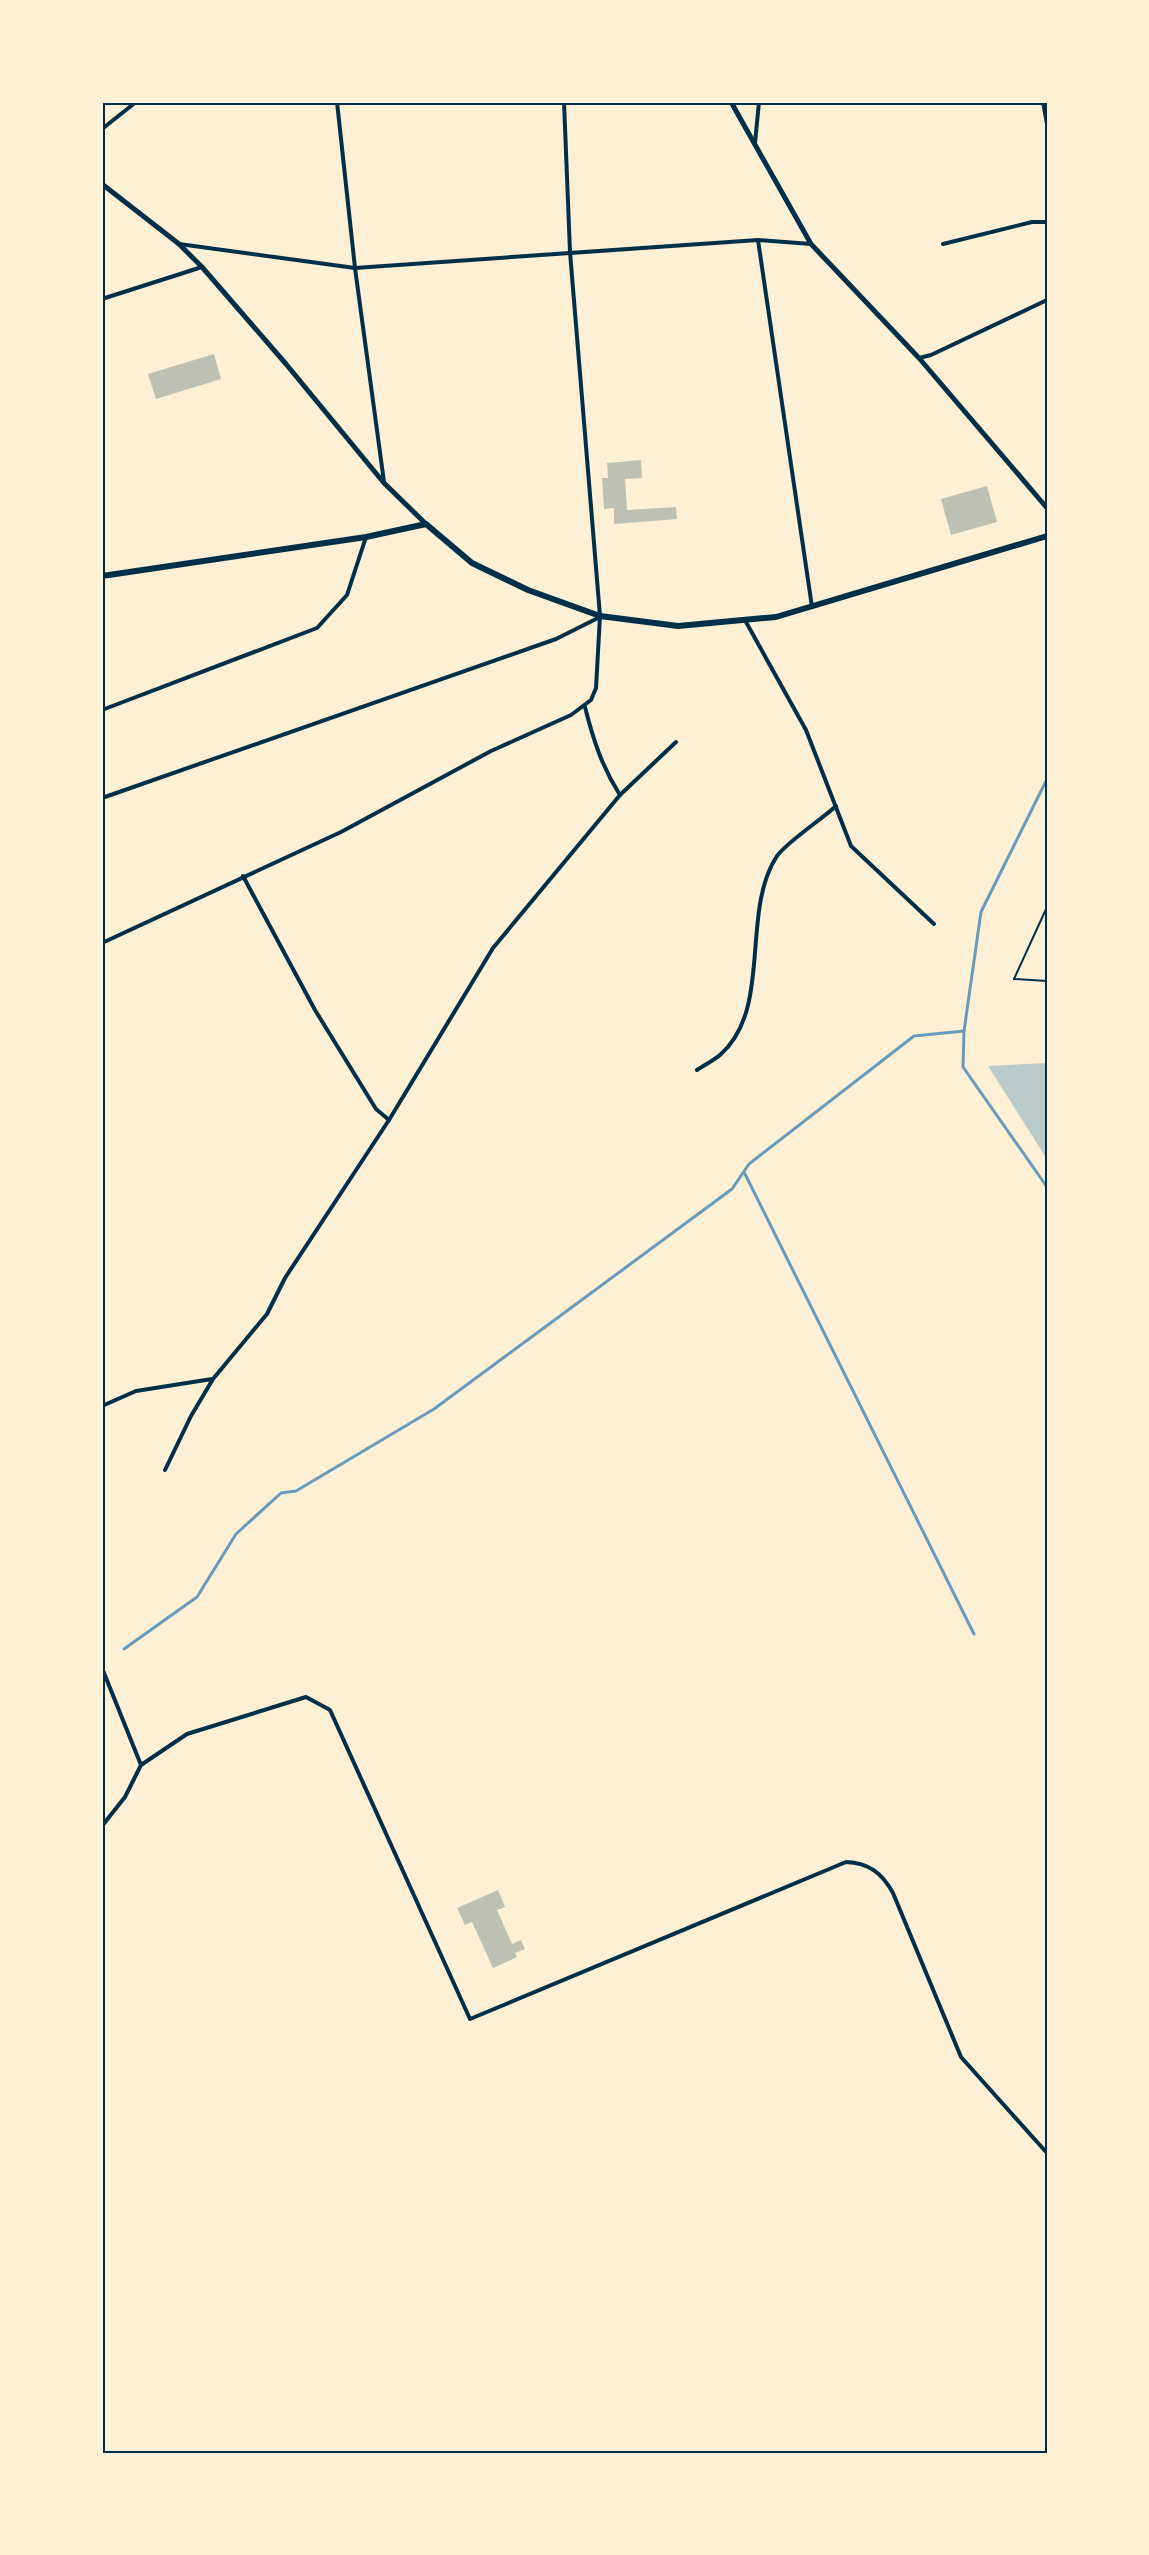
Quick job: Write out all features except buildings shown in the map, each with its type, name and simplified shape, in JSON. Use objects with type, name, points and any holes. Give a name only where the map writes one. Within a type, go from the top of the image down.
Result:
[{"type":"main road","points":[[102,576],[366,537],[426,524],[472,562],[528,590],[600,616],[678,626],[747,622],[813,608],[1047,536]]},
{"type":"street","points":[[102,129],[136,102]]},
{"type":"street","points":[[337,102],[355,268],[384,483]]},
{"type":"street","points":[[102,943],[341,832],[491,751],[572,715],[591,700],[596,688],[600,616],[570,252],[564,102]]},
{"type":"street","points":[[730,102],[811,244],[918,358],[1047,508]]},
{"type":"street","points":[[755,144],[759,102]]},
{"type":"street","points":[[1043,102],[1047,124]]},
{"type":"street","points":[[102,184],[179,244],[202,267],[384,483],[426,524]]},
{"type":"street","points":[[943,244],[1032,222],[1047,222]]},
{"type":"street","points":[[179,244],[355,268],[758,240],[811,244]]},
{"type":"street","points":[[758,240],[813,608]]},
{"type":"street","points":[[102,299],[202,267]]},
{"type":"street","points":[[918,358],[931,355],[1047,300]]},
{"type":"street","points":[[102,710],[317,628],[347,595],[366,537]]},
{"type":"street","points":[[102,798],[556,639],[600,616]]},
{"type":"street","points":[[747,622],[770,667],[795,707],[851,846],[934,924]]},
{"type":"street","points":[[585,707],[599,757],[620,795]]},
{"type":"street","points":[[165,1470],[190,1416],[213,1379],[267,1314],[285,1278],[389,1120],[493,948],[620,795],[676,742]]},
{"type":"street","points":[[697,1070],[721,1054],[744,1017],[751,990],[761,902],[768,875],[778,855],[836,806]]},
{"type":"street","points":[[243,876],[321,1020],[376,1109],[389,1120]]},
{"type":"street","points":[[102,1406],[136,1391],[213,1379]]},
{"type":"street","points":[[102,1668],[141,1765]]},
{"type":"street","points":[[102,1826],[124,1797],[141,1765],[187,1734],[306,1696],[330,1710],[470,2019],[846,1862],[861,1863],[873,1869],[885,1880],[893,1893],[961,2057],[1047,2153]]},
{"type":"lane","points":[[1047,907],[1014,979],[1047,981]]},
{"type":"shaded area","points":[[1047,1063],[1047,1159],[988,1066]]},
{"type":"waterway","points":[[1047,779],[981,912],[964,1031],[963,1067],[1047,1187]]},
{"type":"waterway","points":[[124,1649],[197,1597],[236,1534],[281,1493],[296,1491],[434,1409],[732,1189],[749,1164],[914,1036],[964,1031]]},
{"type":"waterway","points":[[744,1172],[974,1634]]}]
